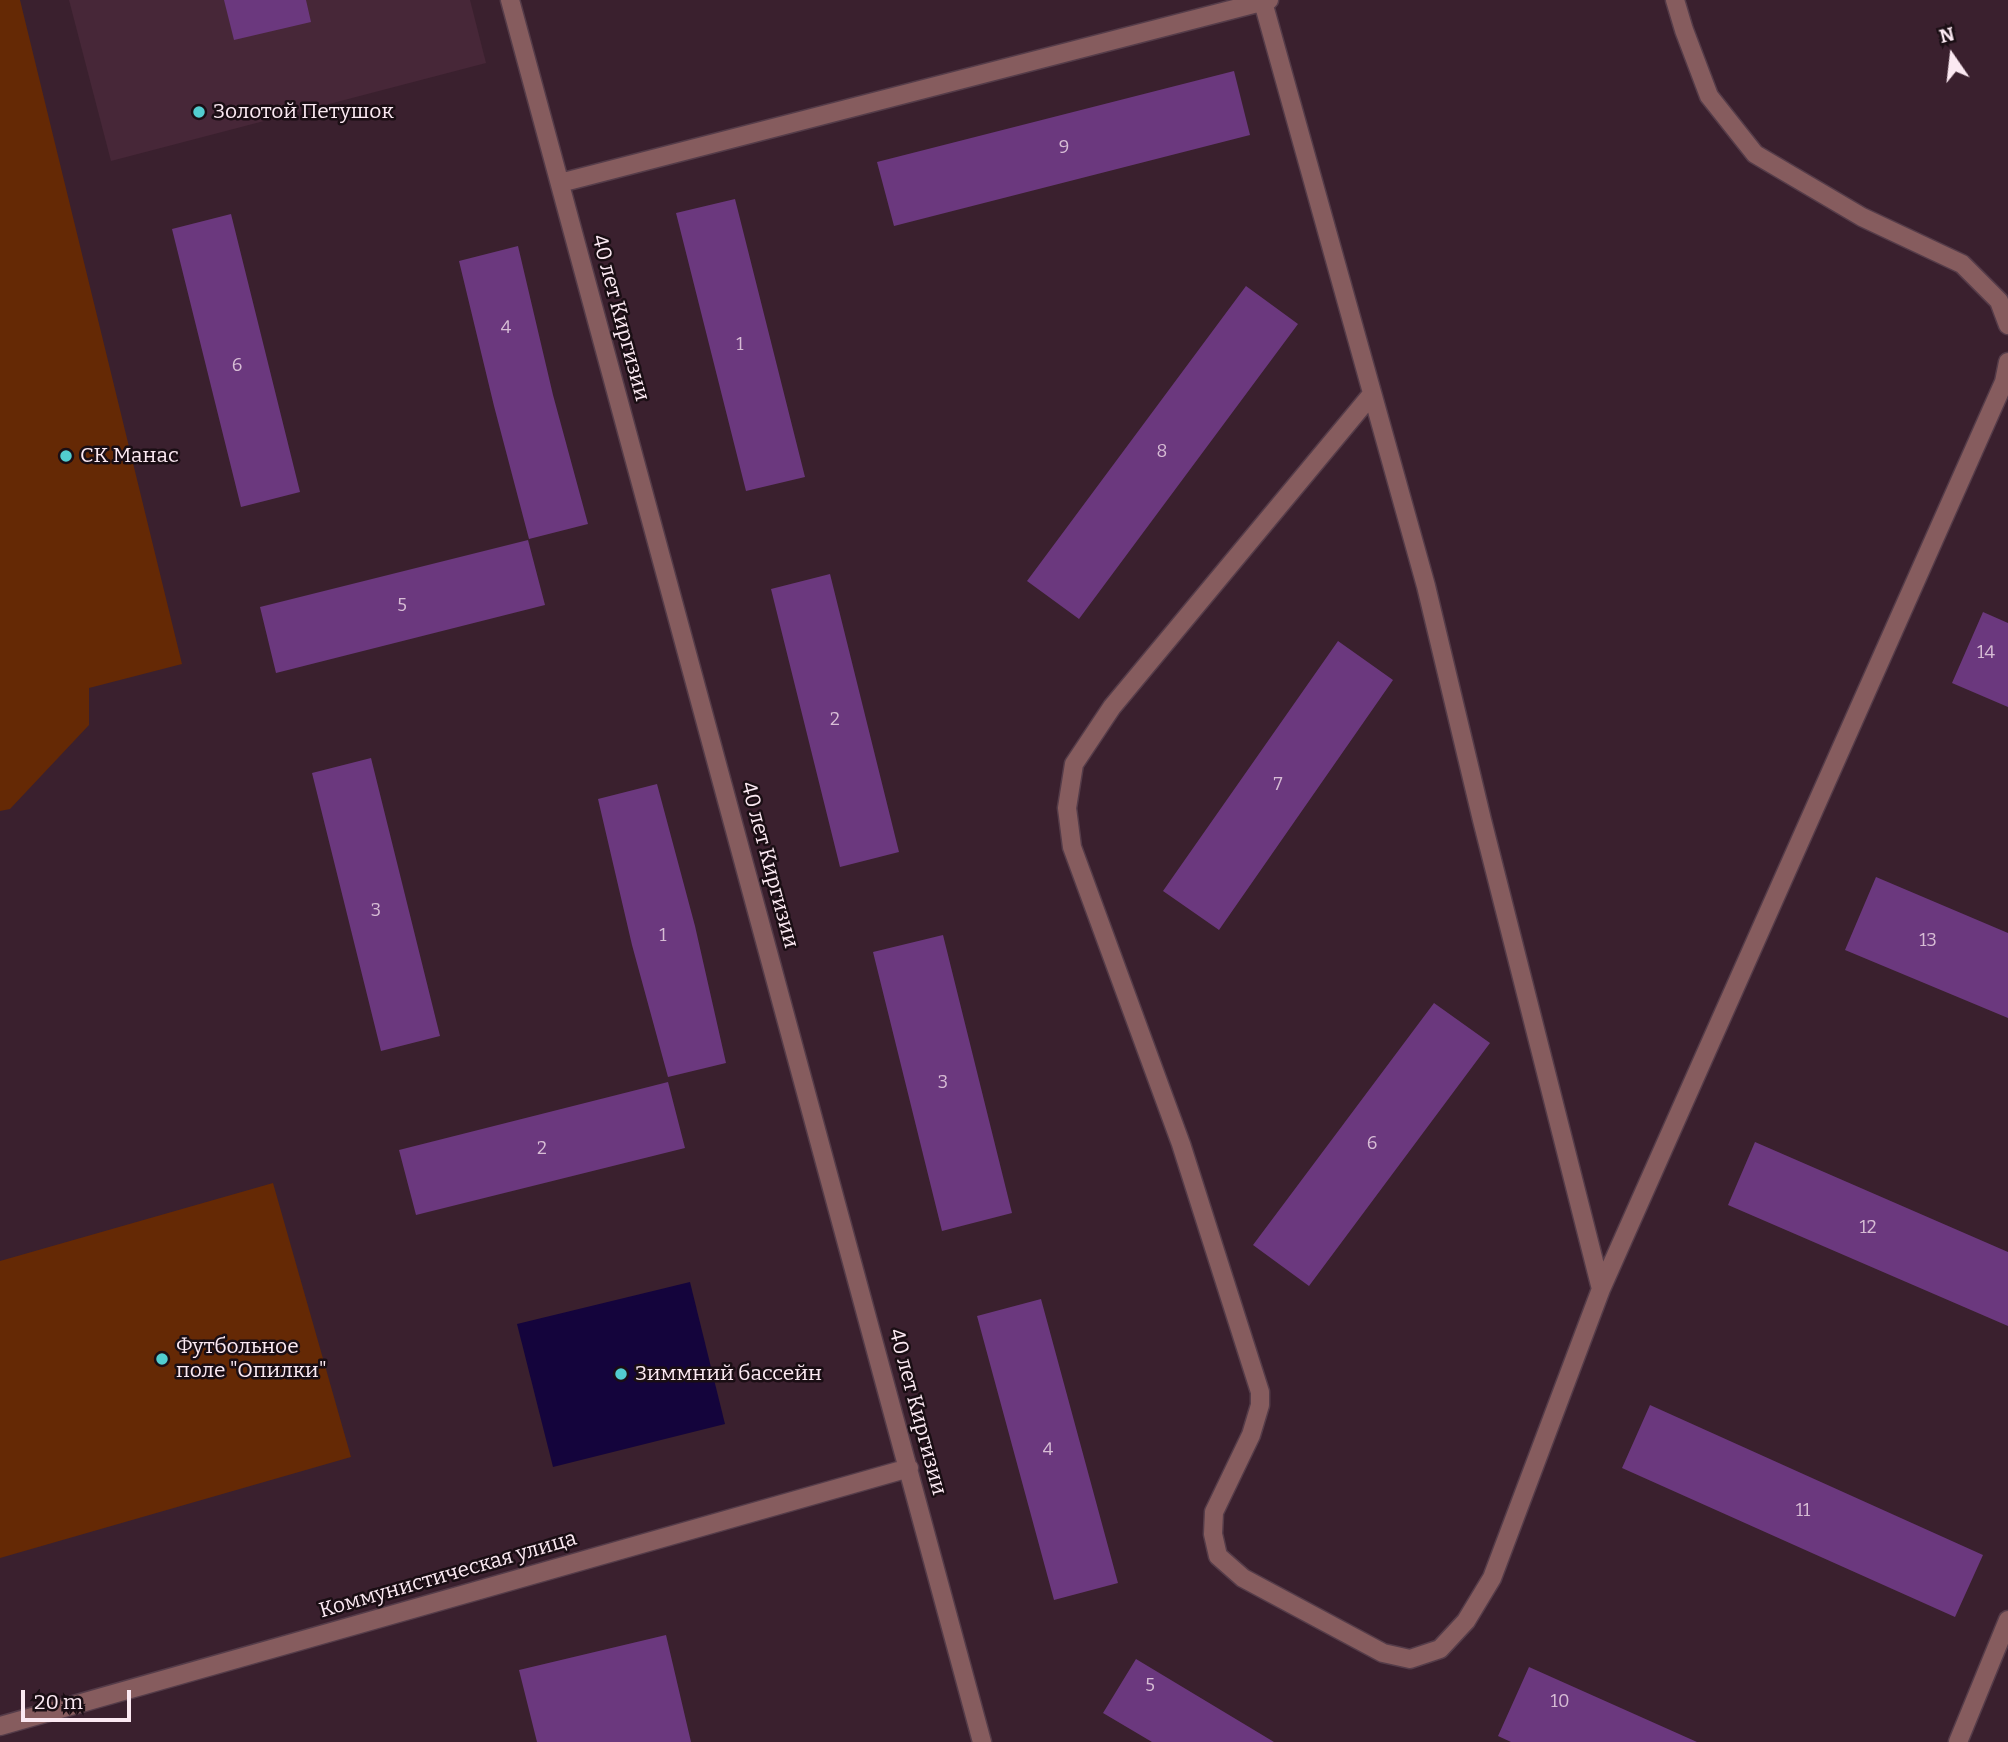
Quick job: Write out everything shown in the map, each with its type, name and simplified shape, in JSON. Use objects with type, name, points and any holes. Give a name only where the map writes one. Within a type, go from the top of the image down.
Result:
[{"type":"street","name":"40 лет Киргизии","points":[[510,0],[982,1742]]},
{"type":"street","points":[[1675,0],[1709,96],[1755,153],[1862,217],[1962,264],[1999,301],[2008,325]]},
{"type":"street","points":[[559,183],[1266,1],[1426,586],[1482,820],[1601,1289]]},
{"type":"street","points":[[1372,394],[1112,707],[1074,764],[1067,808],[1072,847],[1181,1144],[1260,1392],[1260,1405],[1251,1435],[1214,1512],[1213,1534],[1218,1556],[1243,1578],[1382,1653],[1410,1659],[1440,1649],[1466,1620],[1492,1578],[1601,1289],[2004,383],[2008,362]]},
{"type":"street","name":"Коммунистическая улица","points":[[0,1726],[909,1468]]},
{"type":"street","points":[[1958,1742],[2008,1620]]},
{"type":"shaded area","name":"СК Манас","points":[[0,0],[20,0],[182,664],[89,688],[89,725],[10,809],[0,811]]},
{"type":"shaded area","name":"Золотой Петушок","points":[[69,0],[470,0],[486,63],[111,161]]},
{"type":"shaded area","name":"Футбольное поле \"Опилки\"","points":[[273,1183],[351,1457],[0,1558],[0,1261]]},
{"type":"shaded area","name":"Зиммний бассейн","points":[[690,1282],[725,1424],[553,1467],[517,1324]]},
{"type":"building","points":[[224,0],[306,0],[311,22],[234,40]]},
{"type":"building","points":[[1234,71],[1250,135],[894,226],[877,162]]},
{"type":"building","points":[[735,199],[805,477],[746,491],[676,213]]},
{"type":"building","points":[[231,214],[300,492],[241,507],[172,229]]},
{"type":"building","points":[[518,246],[553,395],[588,524],[529,539],[459,261]]},
{"type":"building","points":[[1246,286],[1298,324],[1079,619],[1027,581]]},
{"type":"building","points":[[528,540],[545,605],[276,673],[260,607]]},
{"type":"building","points":[[830,574],[899,852],[840,867],[771,589]]},
{"type":"building","points":[[1983,612],[2008,623],[2008,707],[1952,683]]},
{"type":"building","points":[[1338,641],[1393,680],[1219,930],[1163,891]]},
{"type":"building","points":[[371,758],[440,1036],[381,1051],[312,773]]},
{"type":"building","points":[[657,784],[695,926],[726,1063],[668,1077],[632,945],[598,799]]},
{"type":"building","points":[[1876,877],[2008,933],[2008,1018],[1845,950]]},
{"type":"building","points":[[943,935],[1012,1213],[942,1231],[873,952]]},
{"type":"building","points":[[1434,1003],[1490,1043],[1309,1286],[1253,1245]]},
{"type":"building","points":[[668,1082],[685,1148],[416,1215],[399,1150]]},
{"type":"building","points":[[1755,1142],[2008,1252],[2008,1326],[1728,1205]]},
{"type":"building","points":[[1041,1299],[1118,1583],[1054,1600],[977,1316]]},
{"type":"building","points":[[1650,1405],[1983,1555],[1955,1617],[1622,1468]]},
{"type":"building","points":[[666,1635],[691,1742],[537,1742],[519,1670]]},
{"type":"building","points":[[1136,1659],[1274,1742],[1152,1742],[1103,1713]]},
{"type":"building","points":[[1529,1667],[1697,1742],[1511,1742],[1498,1736]]},
{"type":"place","name":"Золотой Петушок","points":[[199,112]]},
{"type":"place","name":"СК Манас","points":[[66,456]]},
{"type":"place","name":"Футбольное поле \"Опилки\"","points":[[162,1359]]},
{"type":"place","name":"Зиммний бассейн","points":[[621,1374]]}]
